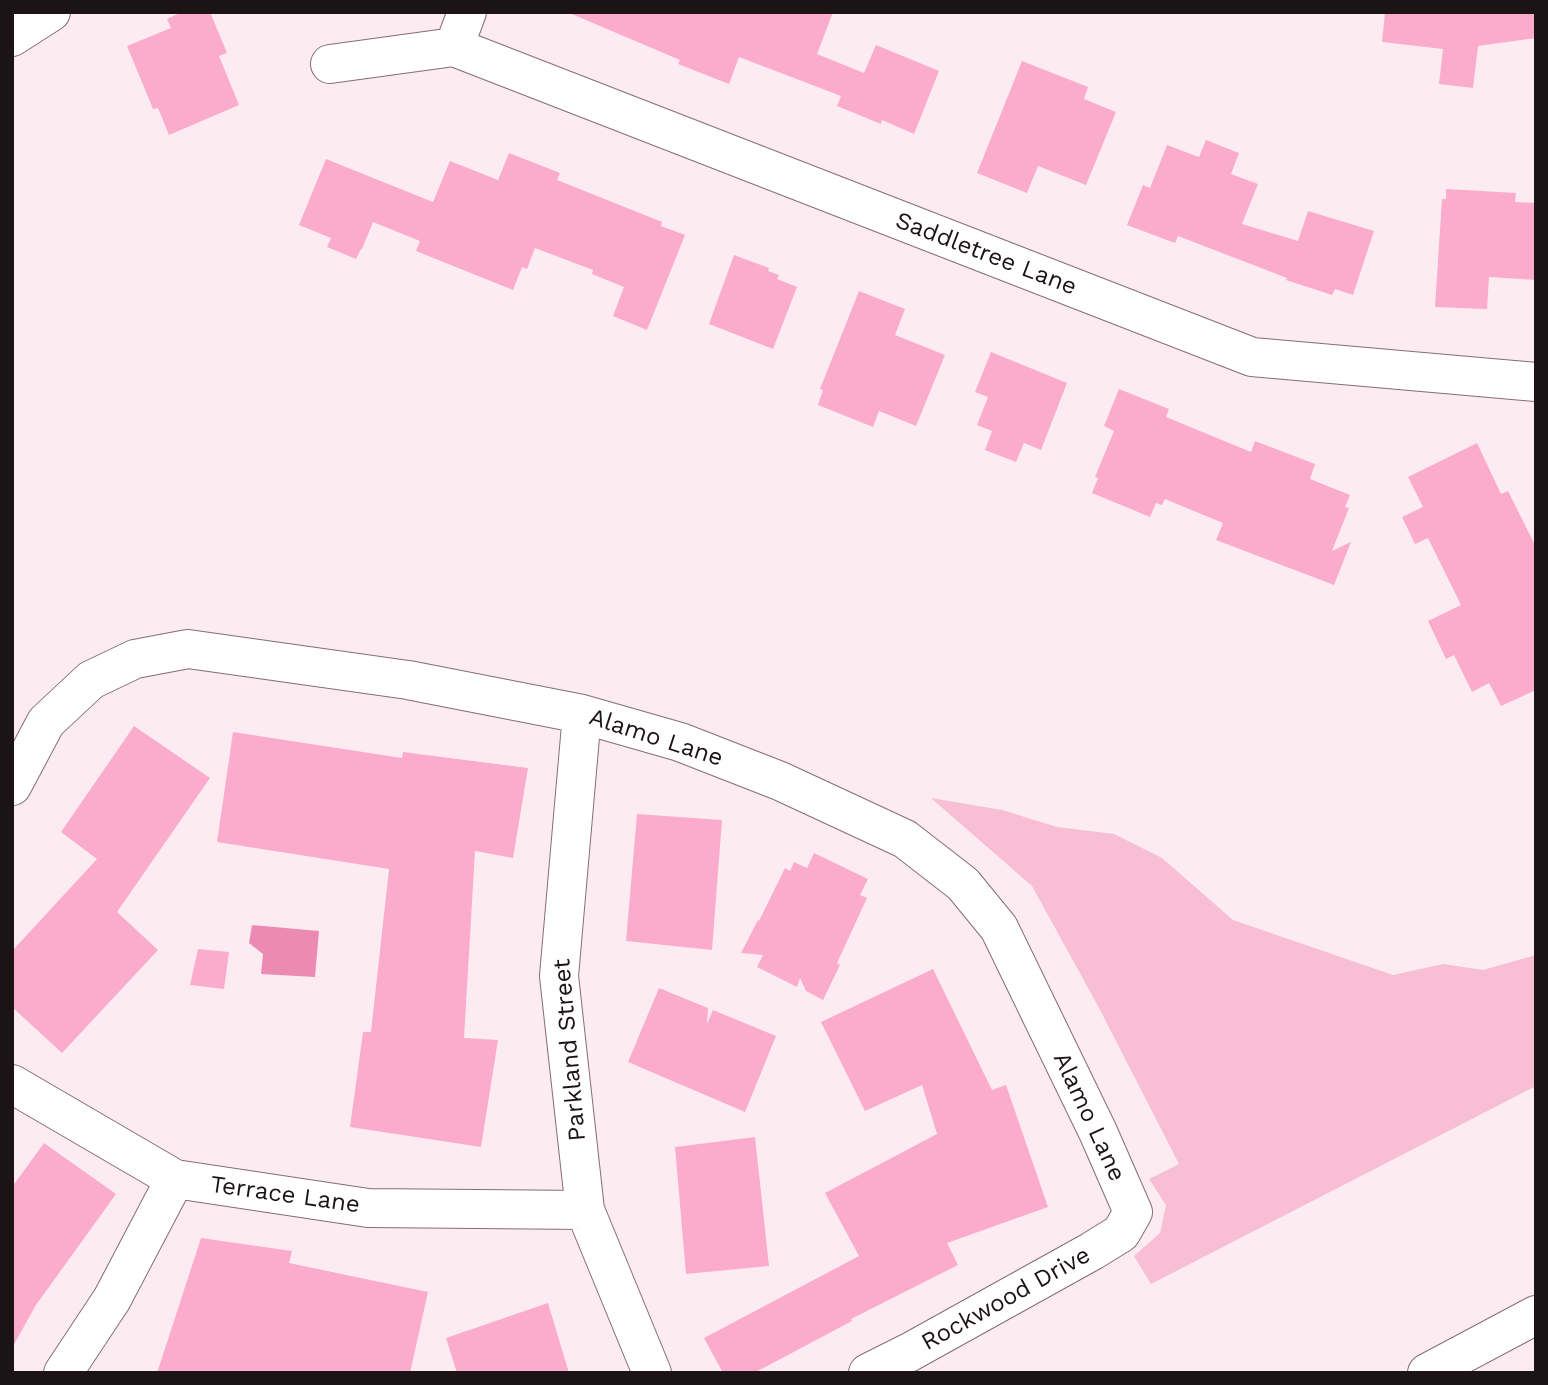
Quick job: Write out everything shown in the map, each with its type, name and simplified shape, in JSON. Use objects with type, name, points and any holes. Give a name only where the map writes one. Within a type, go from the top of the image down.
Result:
[{"type":"main road","points":[[12,37],[51,12]]},
{"type":"main road","points":[[330,64],[461,29]]},
{"type":"main road","name":"Saddletree Lane","points":[[461,29],[1252,357],[1536,382]]},
{"type":"main road","name":"Alamo Lane","points":[[12,786],[46,722],[91,680],[135,659],[188,649],[408,680],[582,714],[680,742],[780,781],[905,839],[963,884],[999,928],[1098,1132],[1133,1212]]},
{"type":"main road","name":"Parkland Street","points":[[582,714],[559,976],[584,1210],[652,1373]]},
{"type":"main road","name":"Terrace Lane","points":[[12,1084],[175,1179],[368,1208],[584,1210]]},
{"type":"main road","points":[[64,1373],[112,1299],[175,1179]]},
{"type":"main road","name":"Rockwood Drive","points":[[868,1373],[1092,1251],[1121,1233],[1133,1212]]},
{"type":"main road","points":[[1427,1373],[1536,1315]]},
{"type":"shaded area","points":[[931,798],[1002,810],[1057,827],[1114,834],[1162,858],[1233,920],[1393,975],[1443,964],[1483,970],[1536,955],[1536,1086],[1151,1284],[1134,1256],[1160,1233],[1166,1205],[1149,1179],[1179,1164],[1098,1006],[1032,886]]},
{"type":"shaded area","points":[[252,925],[319,931],[315,977],[261,974],[263,954],[249,943]]},
{"type":"building","points":[[182,12],[210,12],[227,53],[219,56],[239,105],[169,135],[158,108],[153,109],[127,46],[171,28],[167,19]]},
{"type":"building","points":[[567,12],[833,12],[817,54],[864,73],[876,45],[939,71],[914,134],[882,120],[881,124],[837,106],[841,96],[739,57],[729,84],[678,64],[680,60]]},
{"type":"building","points":[[1385,12],[1536,12],[1536,38],[1478,46],[1473,88],[1439,84],[1443,49],[1382,42]]},
{"type":"building","points":[[1022,61],[1088,87],[1084,99],[1116,112],[1086,185],[1038,166],[1027,193],[977,173]]},
{"type":"building","points":[[1206,140],[1239,153],[1231,174],[1258,184],[1242,224],[1298,241],[1308,211],[1374,231],[1353,295],[1335,289],[1332,295],[1286,280],[1287,278],[1178,236],[1175,243],[1127,225],[1143,185],[1150,188],[1167,145],[1199,157]]},
{"type":"building","points":[[509,153],[560,173],[557,180],[662,222],[661,226],[685,235],[647,330],[613,316],[624,287],[592,274],[593,270],[535,248],[527,269],[522,267],[513,290],[416,251],[420,241],[373,222],[356,259],[327,247],[331,238],[299,225],[326,159],[433,202],[450,161],[498,180]]},
{"type":"building","points":[[1446,189],[1516,193],[1515,202],[1536,203],[1536,280],[1489,277],[1487,309],[1435,307],[1442,199],[1446,199]]},
{"type":"building","points":[[734,255],[769,268],[768,271],[779,275],[777,279],[797,287],[773,349],[709,324]]},
{"type":"building","points":[[859,291],[905,309],[895,335],[945,355],[916,426],[879,411],[873,427],[818,405],[823,390],[820,389]]},
{"type":"building","points":[[991,352],[1067,383],[1041,450],[1024,443],[1016,462],[985,450],[992,431],[977,425],[988,397],[975,392]]},
{"type":"building","points":[[1119,389],[1169,409],[1166,417],[1251,452],[1255,441],[1315,464],[1310,479],[1350,495],[1345,507],[1349,508],[1332,551],[1351,542],[1334,585],[1216,540],[1223,523],[1165,499],[1162,505],[1156,503],[1150,517],[1092,493],[1098,478],[1095,477],[1114,431],[1104,426]]},
{"type":"building","points":[[1477,443],[1501,494],[1508,491],[1536,547],[1536,690],[1501,706],[1489,683],[1472,692],[1454,655],[1446,659],[1428,621],[1461,605],[1428,538],[1415,544],[1402,517],[1423,507],[1408,477]]},
{"type":"building","points":[[134,726],[210,778],[117,912],[158,950],[62,1053],[12,1007],[12,951],[97,859],[61,832]]},
{"type":"building","points":[[233,732],[402,758],[403,752],[528,768],[513,858],[475,851],[464,1038],[498,1040],[481,1147],[350,1127],[363,1032],[371,1032],[389,869],[217,842]]},
{"type":"building","points":[[637,814],[722,820],[712,950],[626,941]]},
{"type":"building","points":[[814,853],[868,879],[860,895],[867,898],[823,1000],[806,991],[800,978],[797,987],[757,967],[763,955],[741,953],[785,868],[790,871],[794,862],[807,868]]},
{"type":"building","points":[[198,949],[229,952],[224,989],[190,985]]},
{"type":"building","points":[[933,969],[992,1090],[1006,1085],[1048,1207],[947,1243],[958,1265],[851,1319],[852,1321],[754,1373],[723,1373],[704,1338],[859,1256],[825,1193],[937,1134],[922,1085],[865,1111],[821,1022]]},
{"type":"building","points":[[659,988],[708,1008],[707,1024],[713,1010],[776,1036],[745,1112],[628,1062]]},
{"type":"building","points":[[755,1137],[769,1266],[686,1274],[675,1147]]},
{"type":"building","points":[[44,1143],[116,1194],[36,1305],[12,1348],[12,1187]]},
{"type":"building","points":[[201,1238],[292,1251],[289,1263],[428,1292],[410,1373],[157,1373]]},
{"type":"building","points":[[548,1303],[569,1373],[457,1373],[446,1338]]}]
